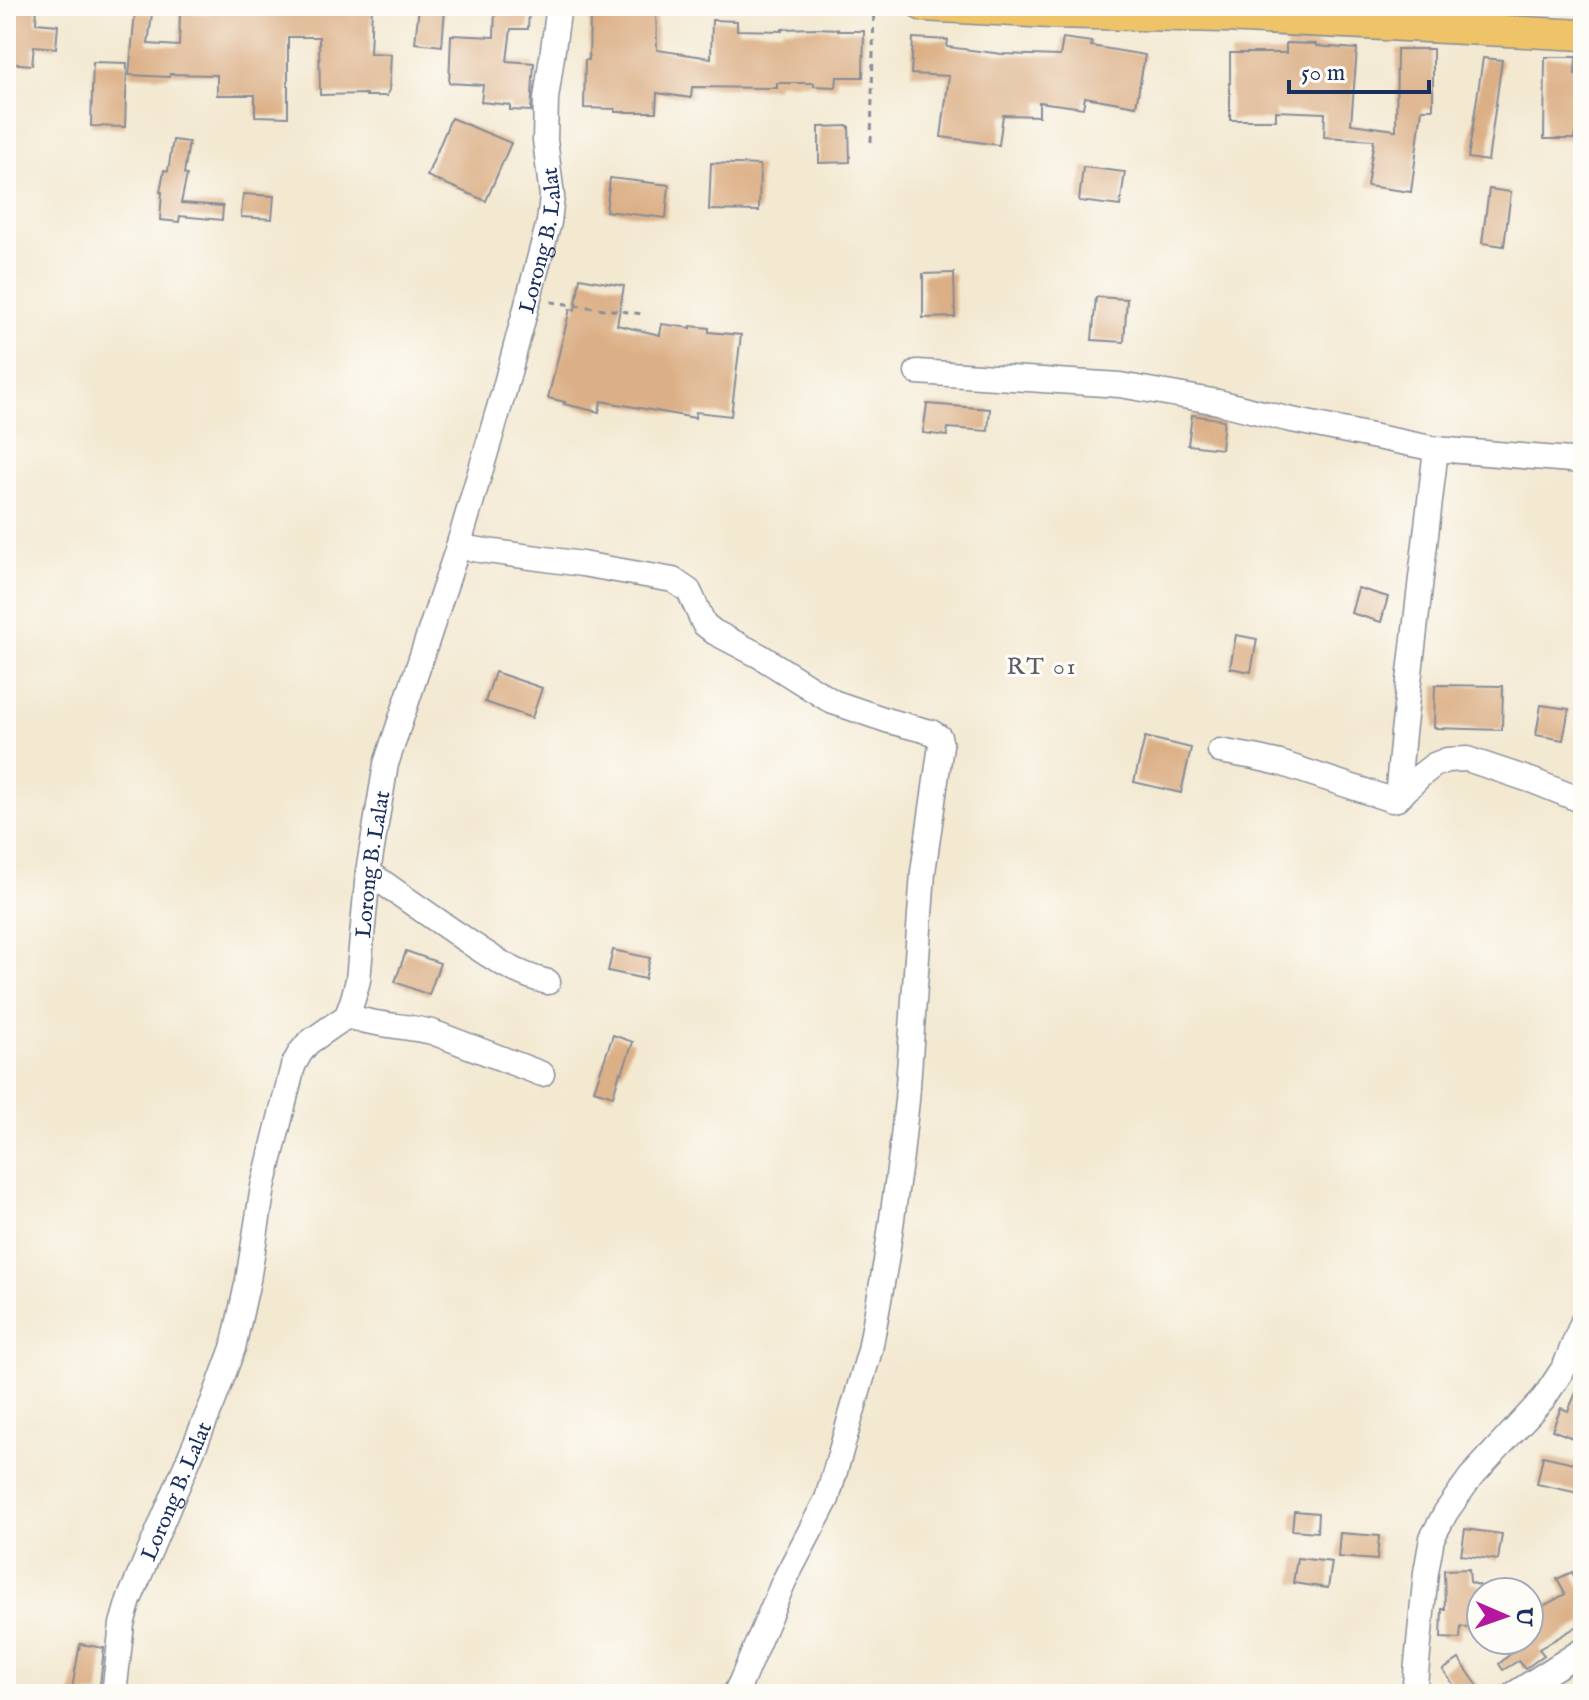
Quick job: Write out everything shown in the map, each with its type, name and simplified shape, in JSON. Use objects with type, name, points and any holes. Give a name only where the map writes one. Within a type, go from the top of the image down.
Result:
[{"type":"main road","points":[[923,6],[1583,35]]},
{"type":"street","name":"Lorong B. Lalat","points":[[114,1694],[122,1624],[129,1600],[233,1348],[263,1187],[293,1066],[308,1043],[347,1016],[358,980],[368,872],[386,764],[458,547],[549,222],[552,196],[545,140],[546,99],[559,6]]},
{"type":"street","points":[[917,372],[1120,385],[1218,402],[1436,449],[1583,461]]},
{"type":"street","points":[[1397,799],[1436,449]]},
{"type":"street","points":[[458,547],[673,580],[689,591],[704,624],[714,632],[760,656],[833,702],[931,732],[939,737],[941,745],[923,872],[901,1155],[870,1350],[827,1499],[784,1581],[735,1694]]},
{"type":"street","points":[[1220,751],[1280,763],[1392,800],[1397,799],[1434,765],[1447,760],[1467,759],[1583,801]]},
{"type":"street","points":[[368,872],[490,956],[527,977],[548,982]]},
{"type":"street","points":[[347,1016],[432,1032],[542,1074]]},
{"type":"street","points":[[1414,1694],[1424,1586],[1432,1538],[1470,1478],[1544,1398],[1565,1366],[1583,1321]]},
{"type":"street","points":[[1514,1694],[1583,1650]]},
{"type":"path","points":[[871,142],[874,6]]},
{"type":"path","points":[[528,298],[643,314]]},
{"type":"building","points":[[12,6],[37,6],[36,23],[58,25],[56,48],[34,46],[32,65],[7,63]]},
{"type":"building","points":[[211,6],[234,6],[234,11],[290,11],[372,6],[370,53],[391,54],[389,92],[387,96],[320,95],[319,37],[288,37],[288,117],[255,116],[255,95],[217,95],[217,75],[129,75],[135,12],[152,14],[148,44],[179,46],[180,13],[211,13]]},
{"type":"building","points":[[419,6],[445,9],[442,46],[415,43]]},
{"type":"building","points":[[656,6],[657,50],[711,58],[712,20],[737,21],[737,30],[816,28],[864,31],[863,77],[837,77],[836,87],[814,86],[814,83],[777,83],[777,88],[692,87],[691,98],[657,93],[656,112],[584,108],[590,18],[613,18],[612,8]]},
{"type":"building","points":[[495,9],[529,10],[528,29],[511,29],[507,61],[534,63],[531,111],[510,110],[510,105],[481,102],[483,85],[449,83],[451,35],[494,37]]},
{"type":"building","points":[[913,38],[948,40],[947,47],[1002,54],[1060,56],[1063,38],[1145,55],[1136,106],[1085,97],[1083,108],[1039,102],[1039,116],[1003,115],[999,145],[941,137],[949,76],[911,74]]},
{"type":"building","points":[[1286,43],[1357,49],[1351,124],[1396,130],[1397,49],[1433,49],[1433,109],[1422,109],[1411,192],[1367,186],[1374,140],[1324,137],[1325,113],[1276,111],[1276,120],[1230,120],[1230,53],[1286,53]]},
{"type":"building","points":[[1545,57],[1576,57],[1575,74],[1583,74],[1583,133],[1575,133],[1574,139],[1544,139]]},
{"type":"building","points":[[1483,58],[1502,60],[1488,161],[1468,158]]},
{"type":"building","points":[[93,62],[127,63],[125,127],[91,126]]},
{"type":"building","points":[[451,118],[511,143],[486,201],[427,176]]},
{"type":"building","points":[[849,126],[850,162],[819,163],[819,127]]},
{"type":"building","points":[[173,140],[189,142],[181,203],[223,206],[222,220],[180,216],[179,222],[160,220],[160,192],[164,170],[168,171]]},
{"type":"building","points":[[711,163],[760,165],[759,211],[709,210]]},
{"type":"building","points":[[1083,167],[1125,172],[1120,206],[1079,201]]},
{"type":"building","points":[[610,178],[669,185],[666,218],[606,211]]},
{"type":"building","points":[[1489,189],[1511,192],[1504,246],[1482,243]]},
{"type":"building","points":[[243,194],[274,196],[272,219],[241,217]]},
{"type":"building","points":[[954,273],[955,317],[923,318],[923,274]]},
{"type":"building","points":[[580,278],[624,286],[617,325],[660,335],[662,324],[709,328],[709,332],[741,335],[731,416],[696,412],[695,418],[601,401],[599,412],[548,398],[570,309],[575,310]]},
{"type":"building","points":[[1096,297],[1127,299],[1124,342],[1092,340]]},
{"type":"building","points":[[927,404],[990,409],[988,431],[948,428],[947,436],[923,433]]},
{"type":"building","points":[[1192,415],[1224,420],[1221,449],[1188,445]]},
{"type":"building","points":[[1358,588],[1388,597],[1381,622],[1351,613]]},
{"type":"building","points":[[1236,635],[1257,639],[1251,672],[1230,668]]},
{"type":"building","points":[[495,672],[542,688],[532,718],[485,702]]},
{"type":"building","points":[[1435,685],[1503,686],[1502,730],[1434,728]]},
{"type":"building","points":[[1541,705],[1569,709],[1563,740],[1536,735]]},
{"type":"building","points":[[1145,737],[1191,748],[1181,793],[1134,782]]},
{"type":"building","points":[[613,950],[650,958],[645,979],[608,971]]},
{"type":"building","points":[[406,951],[440,963],[429,995],[395,982]]},
{"type":"building","points":[[613,1035],[633,1042],[613,1096],[594,1090]]},
{"type":"building","points":[[1583,1377],[1583,1442],[1552,1430],[1561,1408],[1568,1411]]},
{"type":"building","points":[[1543,1456],[1583,1465],[1583,1494],[1537,1484]]},
{"type":"building","points":[[1294,1511],[1318,1513],[1317,1532],[1292,1530]]},
{"type":"building","points":[[1465,1529],[1502,1534],[1498,1560],[1461,1555]]},
{"type":"building","points":[[1340,1533],[1379,1536],[1377,1560],[1338,1557]]},
{"type":"building","points":[[1297,1558],[1332,1562],[1328,1588],[1293,1583]]},
{"type":"building","points":[[1469,1569],[1470,1576],[1465,1576],[1465,1627],[1461,1626],[1460,1639],[1441,1638],[1442,1609],[1445,1609],[1444,1570]]},
{"type":"building","points":[[1572,1572],[1583,1593],[1583,1623],[1545,1645],[1545,1605],[1565,1594],[1557,1579]]},
{"type":"building","points":[[80,1644],[104,1648],[99,1694],[71,1694]]},
{"type":"building","points":[[1508,1656],[1543,1656],[1525,1669],[1518,1661],[1503,1670],[1499,1664]]},
{"type":"building","points":[[1459,1659],[1478,1686],[1468,1694],[1460,1694],[1443,1670]]},
{"type":"district","name":"RT 01","points":[[1042,666]]}]
